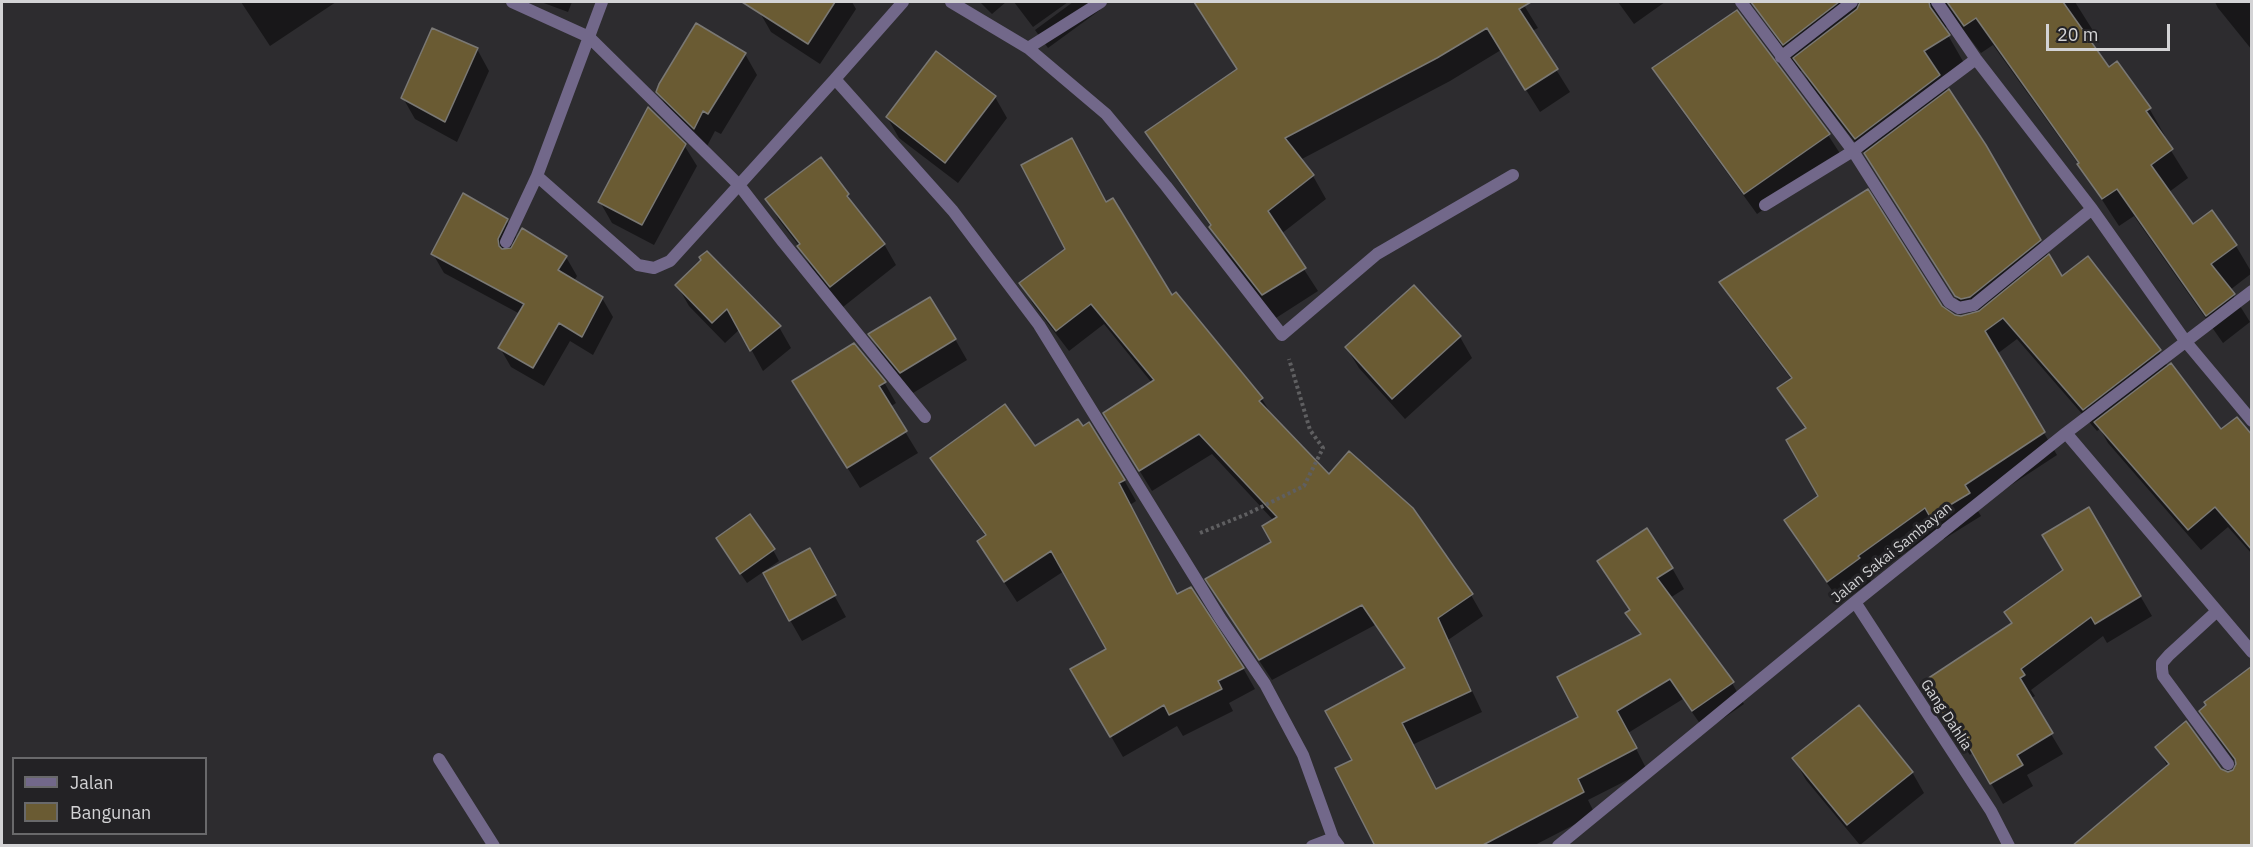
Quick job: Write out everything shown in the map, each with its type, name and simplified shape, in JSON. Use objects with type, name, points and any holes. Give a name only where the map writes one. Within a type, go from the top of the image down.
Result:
[{"type":"street","points":[[512,2],[589,37],[740,185],[783,242],[925,417]]},
{"type":"street","points":[[506,242],[537,176],[602,2]]},
{"type":"street","points":[[537,176],[638,266],[654,268],[670,261],[903,2]]},
{"type":"street","points":[[951,2],[1028,48],[1106,114],[1166,186],[1282,335],[1377,254],[1513,176]]},
{"type":"street","points":[[1028,48],[1101,2]]},
{"type":"street","points":[[1741,2],[1853,152],[1949,302],[1959,308],[1974,305],[2092,209]]},
{"type":"street","points":[[1781,57],[1852,2]]},
{"type":"street","points":[[1936,2],[1976,59],[2092,209],[2186,342],[2252,422]]},
{"type":"street","points":[[1765,206],[1853,152],[1976,59]]},
{"type":"street","points":[[835,79],[953,211],[1039,325],[1220,618],[1271,694],[1304,755],[1336,842],[1312,846]]},
{"type":"street","name":"Jalan Sakai Sambayan","points":[[1558,846],[1855,602],[2066,433],[2252,291]]},
{"type":"street","points":[[2066,433],[2252,652]]},
{"type":"street","name":"Gang Dahlia","points":[[1855,602],[1991,811],[2009,846]]},
{"type":"street","points":[[2217,611],[2169,655],[2162,663],[2162,669],[2163,676],[2228,764]]},
{"type":"street","points":[[439,759],[494,846]]},
{"type":"path","points":[[1176,546],[1208,528],[1247,514],[1304,486],[1323,448],[1310,430],[1282,335]]},
{"type":"building","points":[[742,2],[835,2],[808,44]]},
{"type":"building","points":[[1194,2],[1531,2],[1519,9],[1558,69],[1525,90],[1487,28],[1437,58],[1285,138],[1314,175],[1268,211],[1306,268],[1262,295],[1209,227],[1211,225],[1145,132],[1237,69]]},
{"type":"building","points":[[1751,2],[1839,2],[1783,45]]},
{"type":"building","points":[[1860,2],[1929,2],[1930,7],[1950,35],[1924,51],[1940,75],[1855,139],[1793,58],[1857,9]]},
{"type":"building","points":[[1947,2],[2063,2],[2109,67],[2117,61],[2151,108],[2146,111],[2173,149],[2151,165],[2193,224],[2212,210],[2237,245],[2211,264],[2235,294],[2206,316],[2117,189],[2102,199],[1976,18],[1964,26]]},
{"type":"building","points":[[1737,10],[1830,134],[1744,194],[1652,68]]},
{"type":"building","points":[[696,23],[746,53],[708,114],[703,111],[694,129],[656,92]]},
{"type":"building","points":[[432,28],[478,48],[445,122],[401,98]]},
{"type":"building","points":[[936,51],[996,96],[945,163],[886,117]]},
{"type":"building","points":[[1949,89],[1986,145],[2041,240],[1970,297],[1961,299],[1955,296],[1864,153]]},
{"type":"building","points":[[648,107],[686,144],[642,225],[598,202]]},
{"type":"building","points":[[1072,138],[1106,202],[1113,198],[1172,295],[1176,292],[1263,398],[1259,401],[1329,474],[1349,451],[1413,508],[1473,594],[1438,618],[1471,691],[1402,723],[1436,789],[1578,717],[1557,677],[1641,634],[1625,613],[1630,610],[1597,561],[1647,528],[1673,568],[1657,578],[1734,682],[1692,711],[1670,679],[1617,711],[1637,748],[1578,779],[1584,792],[1481,846],[1375,846],[1335,768],[1352,760],[1325,711],[1405,668],[1362,605],[1259,660],[1205,579],[1271,542],[1262,526],[1277,517],[1199,434],[1139,471],[1103,413],[1154,380],[1091,304],[1056,331],[1019,283],[1065,249],[1021,165]]},
{"type":"building","points":[[821,157],[849,194],[847,196],[885,244],[830,287],[797,246],[800,244],[765,199]]},
{"type":"building","points":[[1868,189],[1942,306],[1955,315],[1961,316],[1979,311],[2049,254],[2062,276],[2088,256],[2161,350],[2083,410],[2003,318],[1985,331],[2045,432],[1965,485],[1970,493],[1930,517],[1925,508],[1858,556],[1860,558],[1827,582],[1784,520],[1818,496],[1786,440],[1806,428],[1777,388],[1792,378],[1719,282]]},
{"type":"building","points":[[463,193],[508,219],[498,239],[502,249],[511,248],[522,228],[567,256],[558,270],[603,297],[582,337],[559,323],[533,368],[498,348],[524,304],[431,254]]},
{"type":"building","points":[[707,251],[781,326],[750,351],[727,309],[712,323],[675,285]]},
{"type":"building","points":[[1414,285],[1461,336],[1392,399],[1345,347]]},
{"type":"building","points":[[930,297],[956,339],[900,373],[868,334]]},
{"type":"building","points":[[854,343],[886,382],[879,386],[907,431],[847,468],[792,381]]},
{"type":"building","points":[[2171,363],[2221,429],[2237,417],[2252,435],[2252,550],[2215,507],[2188,530],[2094,422]]},
{"type":"building","points":[[1005,404],[1035,446],[1078,419],[1083,426],[1089,422],[1125,480],[1119,483],[1177,594],[1191,587],[1244,668],[1218,681],[1222,689],[1169,715],[1164,705],[1110,737],[1070,669],[1106,649],[1051,551],[1004,582],[977,541],[986,535],[930,458]]},
{"type":"building","points":[[2089,507],[2141,596],[2095,624],[2091,617],[2021,669],[2025,675],[2020,678],[2053,733],[2017,755],[2023,765],[1990,784],[1961,733],[1957,736],[1921,683],[2012,623],[2004,612],[2063,570],[2042,535]]},
{"type":"building","points":[[750,514],[775,549],[740,574],[716,538]]},
{"type":"building","points":[[810,548],[836,595],[789,621],[763,573]]},
{"type":"building","points":[[2252,666],[2252,846],[2072,846],[2169,764],[2155,747],[2186,721],[2221,769],[2228,772],[2233,770],[2236,764],[2235,759],[2199,711],[2206,705],[2204,702]]},
{"type":"building","points":[[1859,705],[1913,772],[1847,825],[1792,758]]}]
